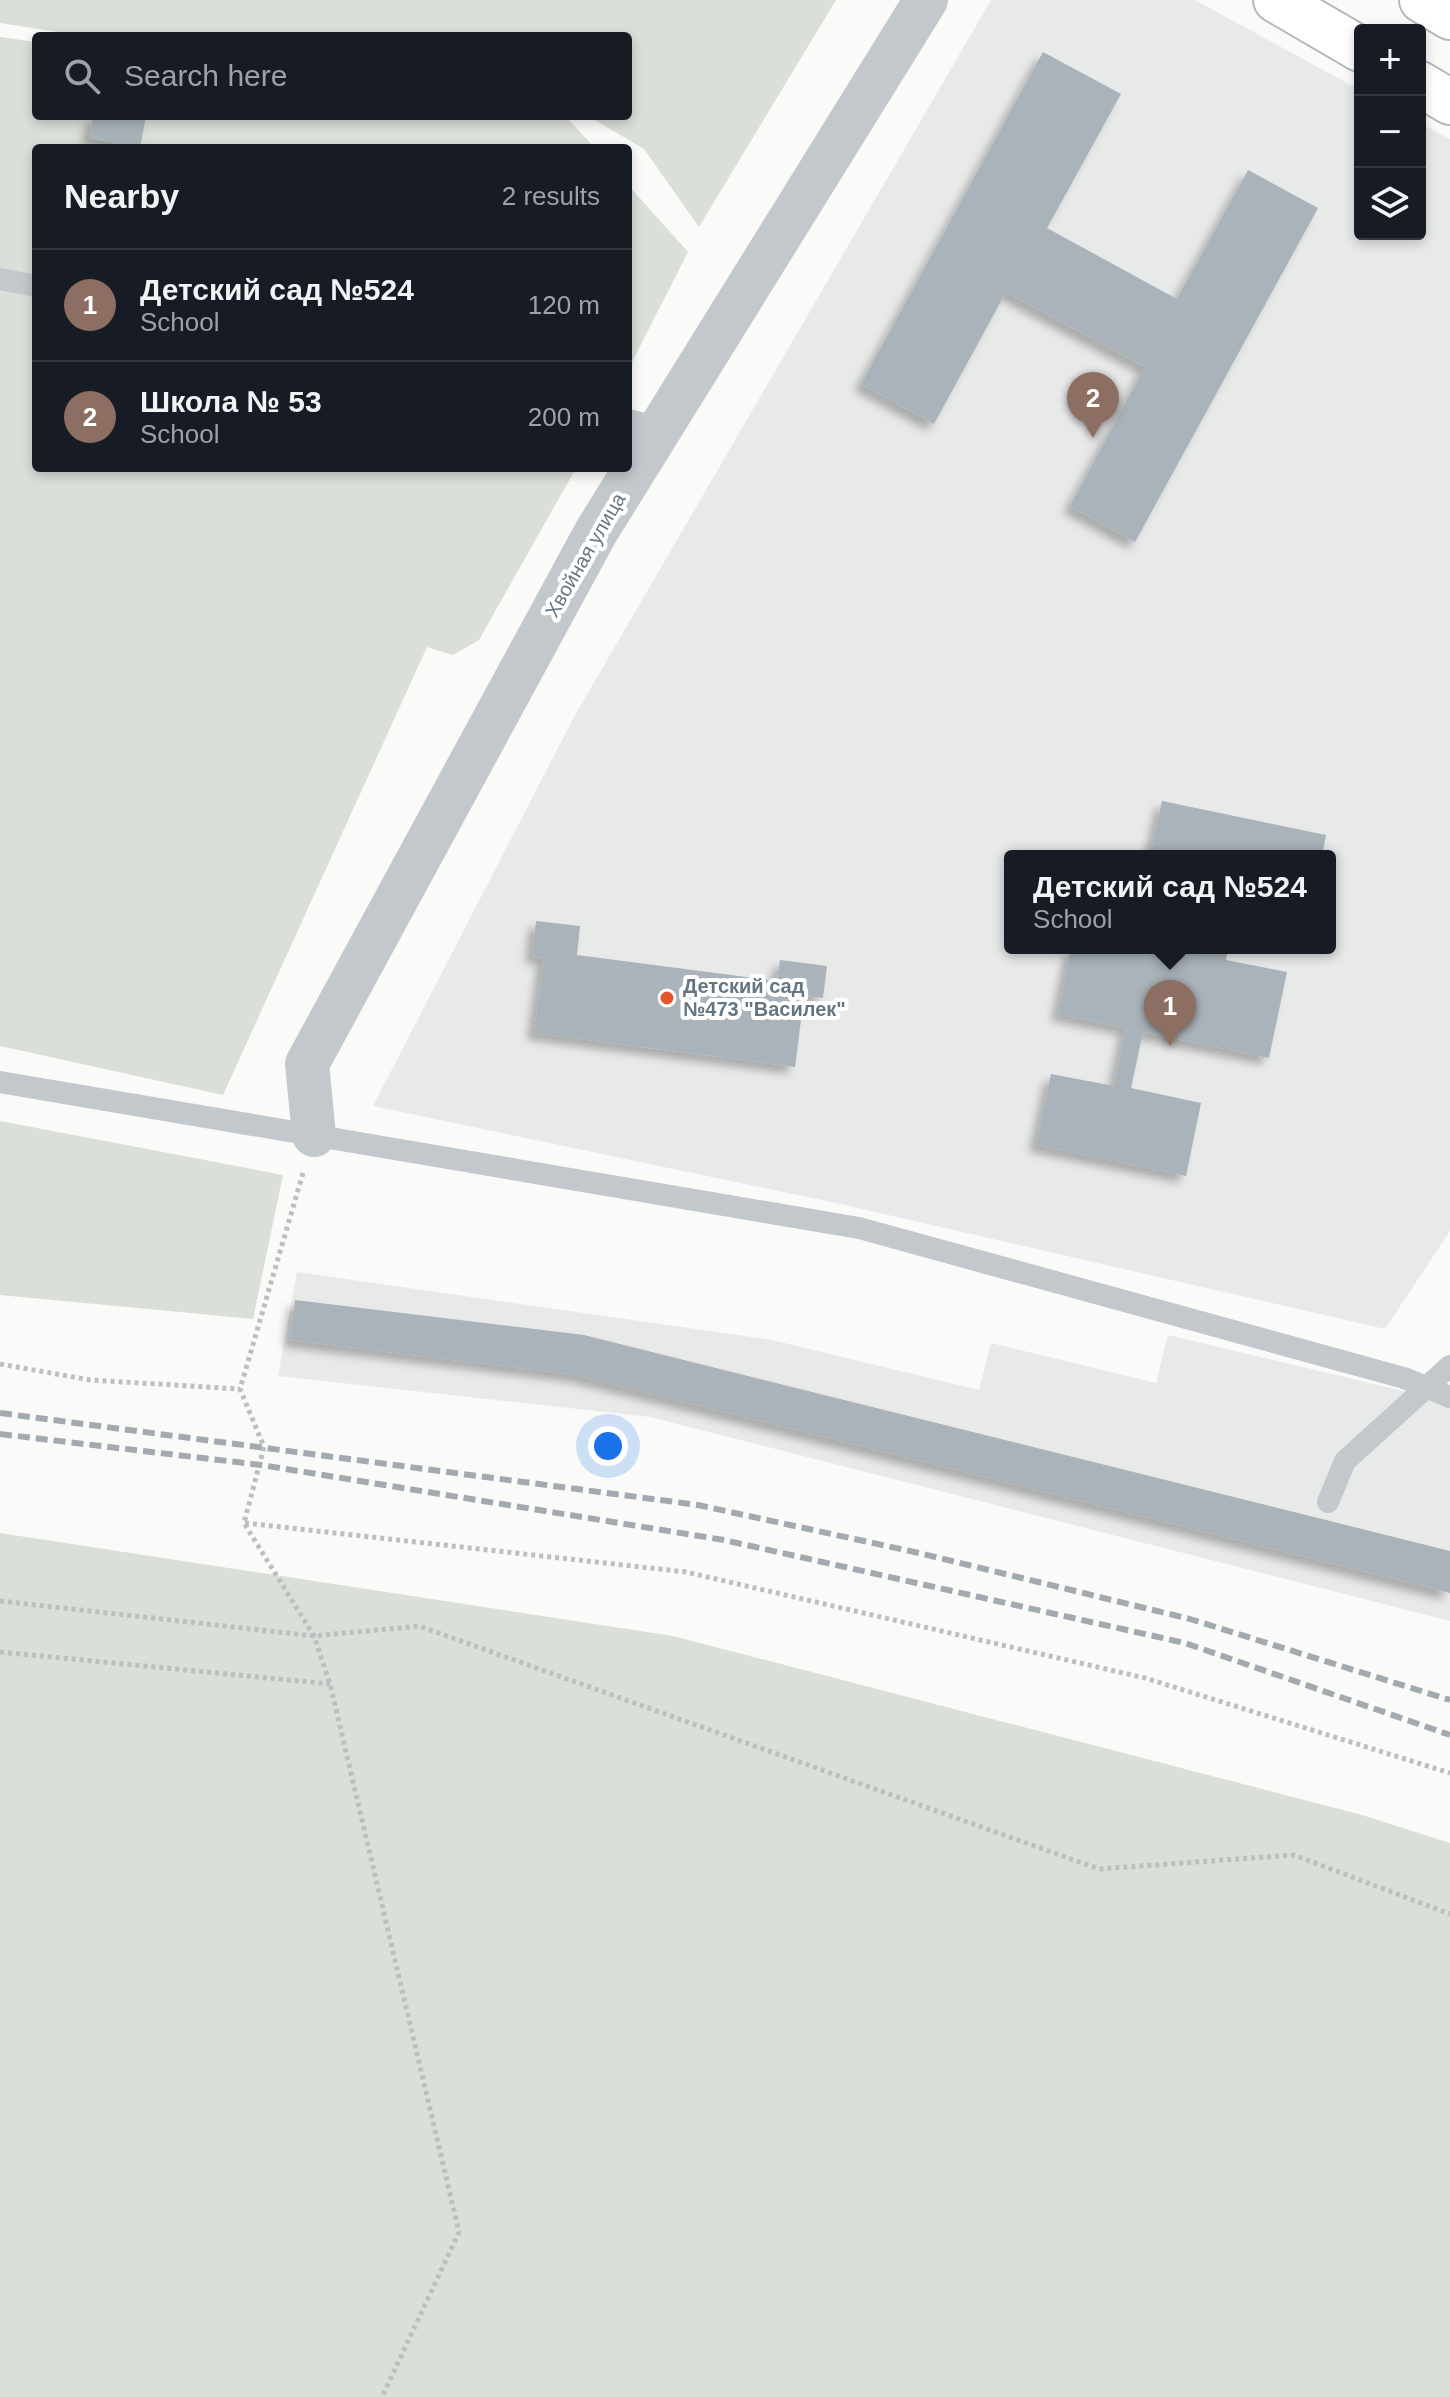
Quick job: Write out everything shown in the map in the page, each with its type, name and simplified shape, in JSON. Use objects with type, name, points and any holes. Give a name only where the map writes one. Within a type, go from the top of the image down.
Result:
[{"type":"street","name":"Хвойная улица","points":[[632,450],[644,424],[926,0]]},
{"type":"street","points":[[1276,0],[1354,46]]},
{"type":"street","points":[[1422,0],[1450,17]]},
{"type":"street","points":[[1426,88],[1450,102]]},
{"type":"street","name":"Хвойная улица","points":[[314,1135],[307,1064],[588,546],[622,472]]},
{"type":"lane","points":[[0,279],[32,285]]},
{"type":"lane","points":[[0,1082],[859,1228],[1404,1378],[1450,1397]]},
{"type":"lane","points":[[1328,1502],[1345,1461],[1450,1366]]},
{"type":"path","points":[[314,1135],[240,1389],[264,1447],[244,1523],[314,1636],[330,1684],[459,2232],[382,2397]]},
{"type":"path","points":[[0,1364],[90,1380],[240,1389]]},
{"type":"path","points":[[244,1523],[686,1572],[1145,1678],[1450,1773]]},
{"type":"path","points":[[0,1601],[314,1636],[419,1626],[1099,1869],[1294,1855],[1450,1914]]},
{"type":"path","points":[[0,1652],[330,1684]]},
{"type":"shaded area","points":[[0,0],[836,0],[699,227],[644,149],[595,120],[632,120],[632,32],[57,32],[0,23]]},
{"type":"shaded area","points":[[991,0],[1195,0],[1354,87],[1354,240],[1426,240],[1426,126],[1450,139],[1450,1231],[1385,1329],[836,1203],[373,1106],[574,717]]},
{"type":"shaded area","points":[[0,37],[32,41],[32,120],[569,120],[591,144],[32,144],[32,472],[574,472],[479,640],[453,655],[427,647],[223,1095],[0,1046]]},
{"type":"shaded area","points":[[632,189],[688,252],[632,362]]},
{"type":"shaded area","points":[[0,1121],[283,1175],[253,1319],[0,1295]]},
{"type":"shaded area","points":[[297,1272],[772,1340],[979,1390],[991,1343],[1156,1383],[1168,1335],[1441,1400],[1450,1405],[1450,1621],[650,1417],[278,1376]]},
{"type":"shaded area","points":[[0,1533],[673,1636],[1362,1815],[1450,1843],[1450,2397],[0,2397]]},
{"type":"building","points":[[1043,52],[1121,94],[1047,228],[1177,299],[1248,170],[1318,208],[1135,542],[1070,506],[1145,367],[1006,292],[934,424],[861,384]]},
{"type":"building","points":[[92,120],[145,120],[141,144],[120,144],[89,138]]},
{"type":"building","points":[[1162,801],[1326,835],[1323,850],[1151,850]]},
{"type":"building","points":[[536,921],[580,926],[577,955],[777,981],[780,960],[827,966],[823,998],[804,996],[795,1067],[534,1033],[544,958],[532,956]]},
{"type":"building","points":[[1070,954],[1227,954],[1226,960],[1287,972],[1269,1058],[1143,1032],[1131,1088],[1201,1103],[1186,1176],[1036,1145],[1051,1074],[1114,1086],[1126,1028],[1058,1014]]},
{"type":"building","points":[[295,1300],[584,1335],[1450,1551],[1450,1593],[575,1375],[290,1340]]},
{"type":"railway","points":[[0,1413],[698,1505],[919,1553],[1190,1619],[1450,1700]]},
{"type":"railway","points":[[0,1434],[261,1465],[724,1540],[1185,1643],[1450,1735]]},
{"type":"place","name":"Школа № 53","points":[[1093,438]]},
{"type":"place","name":"Детский сад №473 \"Василек\"","points":[[667,998]]},
{"type":"place","name":"Детский сад №524","points":[[1170,1046]]}]
